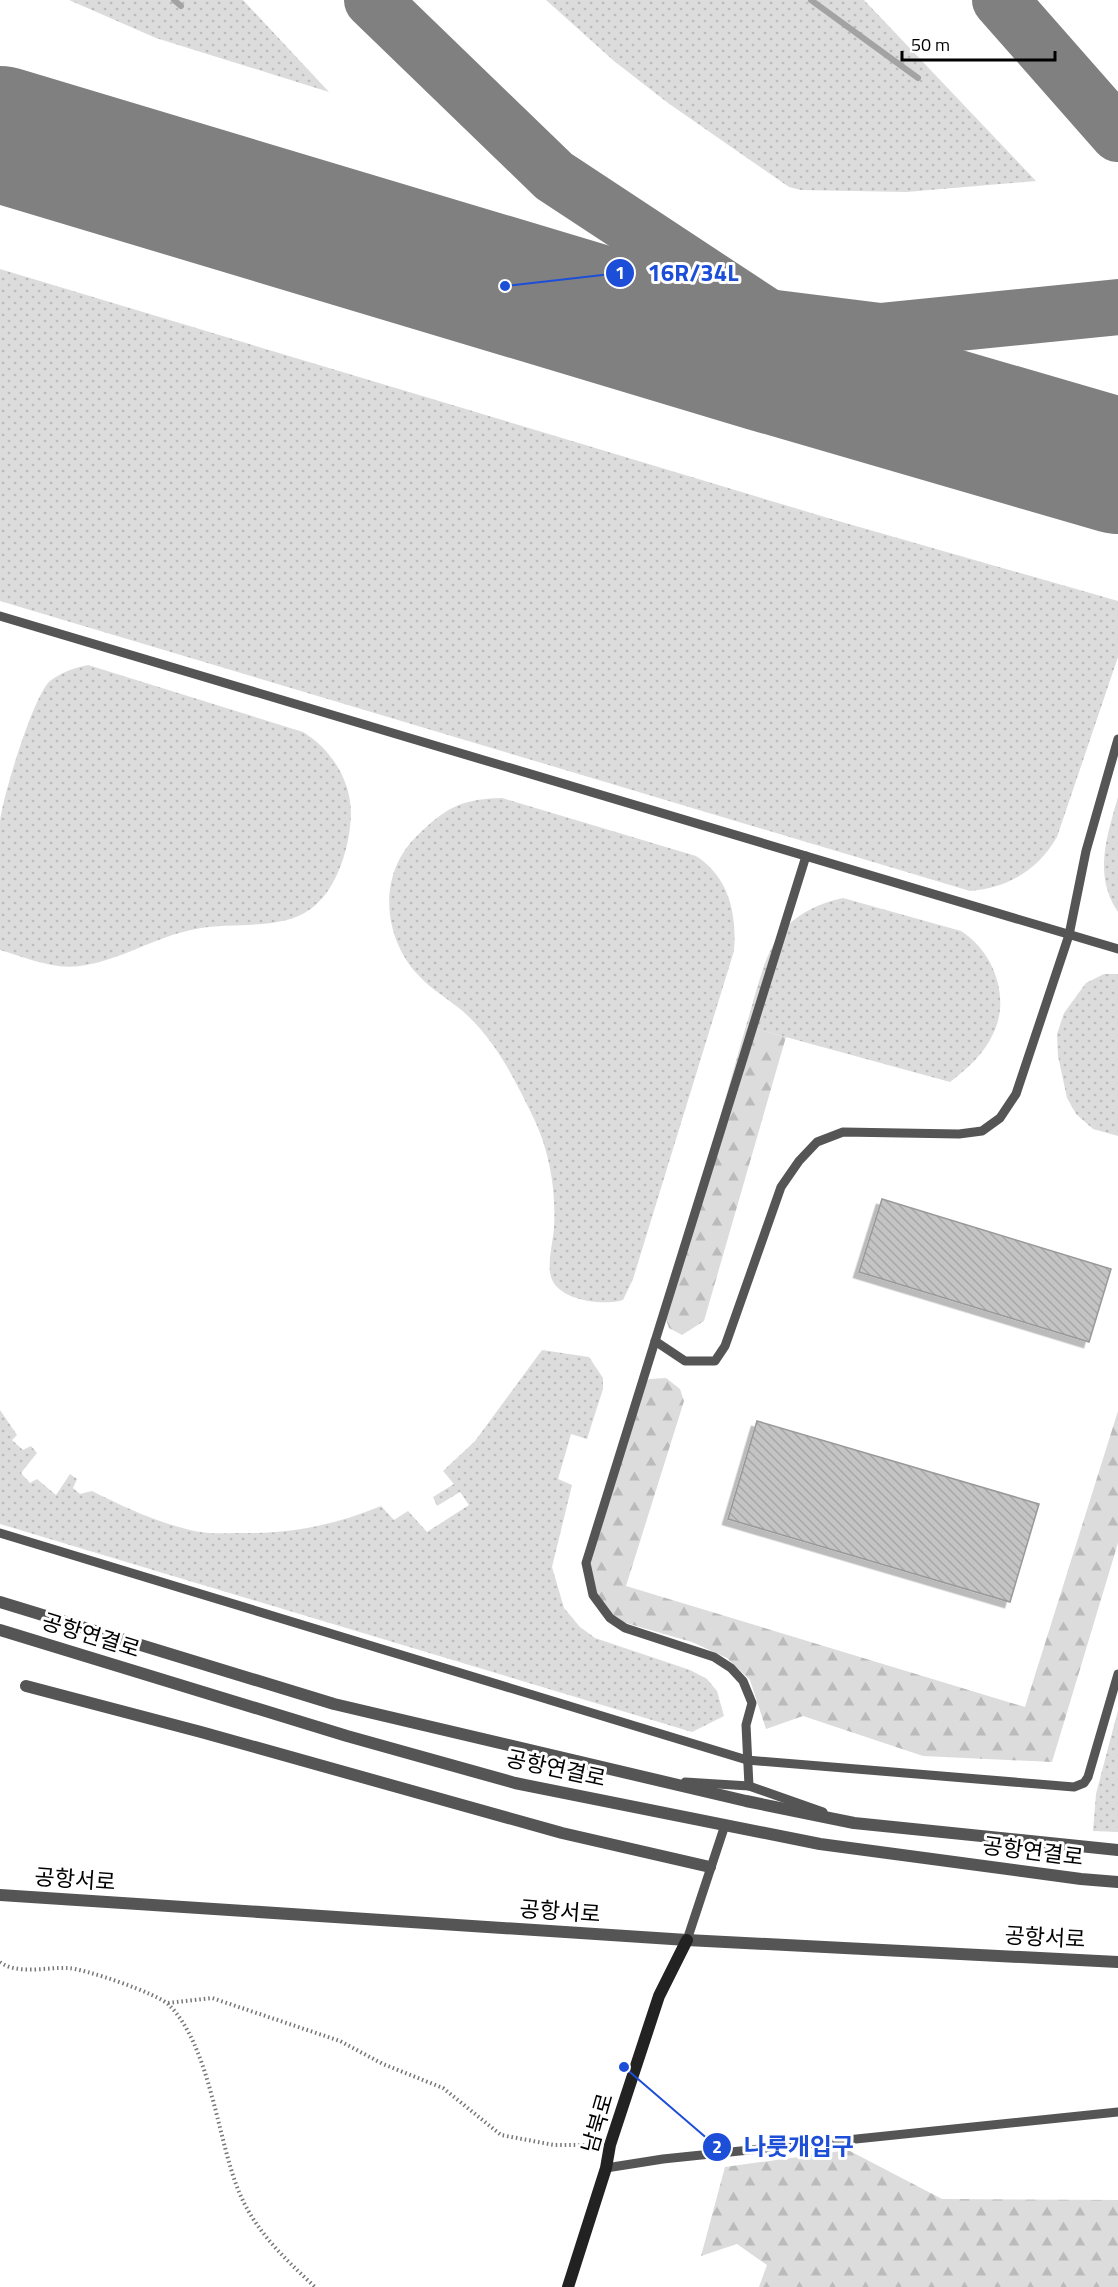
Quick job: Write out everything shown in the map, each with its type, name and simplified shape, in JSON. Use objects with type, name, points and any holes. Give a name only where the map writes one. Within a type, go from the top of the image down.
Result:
[{"type":"main road","name":"남북로","points":[[568,2287],[606,2169],[610,2145],[659,1996],[687,1940]]},
{"type":"street","name":"공항연결로","points":[[0,1602],[334,1704],[663,1781],[854,1823],[1118,1850]]},
{"type":"street","name":"공항연결로","points":[[0,1630],[347,1736],[504,1779],[820,1844],[1118,1882]]},
{"type":"street","points":[[27,1686],[562,1833],[710,1867]]},
{"type":"street","name":"공항서로","points":[[0,1895],[687,1940],[1118,1962]]},
{"type":"lane","points":[[0,616],[1118,950]]},
{"type":"lane","points":[[655,1341],[685,1360],[716,1361],[725,1346],[781,1187],[799,1161],[817,1142],[843,1132],[959,1134],[982,1131],[1000,1118],[1016,1094],[1069,935],[1086,851],[1118,739]]},
{"type":"lane","points":[[749,1786],[746,1725],[752,1703],[743,1681],[714,1657],[625,1628],[610,1618],[593,1595],[586,1563],[806,856]]},
{"type":"lane","points":[[0,1533],[747,1760],[1074,1787],[1084,1783],[1088,1777],[1118,1674]]},
{"type":"lane","points":[[663,1781],[749,1786],[854,1823]]},
{"type":"lane","points":[[687,1940],[725,1825]]},
{"type":"lane","points":[[606,2169],[663,2159],[1118,2112]]},
{"type":"path","points":[[0,1962],[5,1966],[38,1969],[69,1968],[129,1986],[168,2003],[182,2020],[202,2064],[237,2187],[256,2227],[315,2287]]},
{"type":"path","points":[[168,2003],[212,1998],[340,2041],[383,2064],[443,2088],[501,2136],[554,2145],[610,2145]]},
{"type":"green space","points":[[69,0],[243,0],[329,92],[156,38]]},
{"type":"green space","points":[[546,0],[864,0],[1036,181],[906,192],[801,190],[789,187],[668,103],[614,61]]},
{"type":"green space","points":[[0,269],[828,518],[1118,601],[1118,657],[1057,837],[1041,859],[1021,875],[997,886],[970,891],[0,601]]},
{"type":"green space","points":[[88,665],[303,732],[322,747],[338,767],[343,778],[350,801],[351,814],[341,866],[321,900],[312,908],[286,920],[181,932],[109,959],[80,966],[49,965],[0,950],[0,822],[12,770],[43,690],[59,675]]},
{"type":"green space","points":[[1118,797],[1118,912],[1110,898],[1106,884],[1104,855]]},
{"type":"green space","points":[[502,798],[696,856],[716,874],[732,910],[734,951],[633,1279],[623,1300],[615,1302],[582,1300],[563,1292],[555,1285],[551,1277],[550,1266],[554,1227],[553,1187],[545,1146],[535,1121],[514,1079],[489,1040],[463,1012],[420,977],[398,945],[392,927],[389,908],[390,889],[403,853],[415,838],[435,819],[454,807],[475,800]]},
{"type":"green space","points":[[843,898],[961,931],[973,940],[990,963],[999,991],[998,1020],[993,1034],[980,1055],[950,1082],[746,1026],[766,961],[774,944],[785,929],[799,916],[818,906]]},
{"type":"green space","points":[[1104,974],[1118,974],[1118,1136],[1093,1129],[1076,1114],[1067,1098],[1058,1056],[1057,1034],[1064,1013],[1086,983]]},
{"type":"green space","points":[[746,1026],[786,1037],[704,1321],[682,1335],[669,1328],[664,1314]]},
{"type":"green space","points":[[542,1350],[589,1357],[603,1378],[603,1389],[587,1439],[571,1434],[558,1479],[572,1485],[552,1567],[564,1608],[580,1627],[595,1638],[690,1670],[707,1679],[717,1691],[724,1716],[692,1732],[0,1524],[0,1410],[17,1435],[12,1440],[23,1450],[31,1446],[37,1453],[21,1473],[30,1483],[37,1479],[56,1495],[70,1474],[77,1479],[73,1488],[80,1494],[92,1491],[131,1510],[204,1533],[292,1530],[328,1524],[381,1506],[394,1520],[408,1511],[427,1532],[469,1505],[460,1492],[437,1506],[433,1497],[454,1484],[443,1471],[475,1441]]},
{"type":"green space","points":[[666,1378],[680,1389],[684,1401],[626,1586],[1025,1707],[1118,1411],[1118,1543],[1052,1762],[923,1756],[803,1716],[766,1729],[750,1680],[727,1658],[692,1642],[619,1621],[602,1610],[588,1579],[589,1562],[640,1388],[649,1379]]},
{"type":"green space","points":[[1118,1710],[1118,1832],[1093,1831],[1096,1794]]},
{"type":"green space","points":[[848,2150],[942,2199],[1118,2200],[1118,2287],[759,2287],[767,2265],[737,2244],[701,2256],[725,2167]]},
{"type":"building","points":[[882,1199],[1111,1269],[1089,1342],[859,1272]]},
{"type":"building","points":[[757,1421],[1039,1504],[1010,1602],[728,1519]]},
{"type":"waterway","points":[[174,0],[181,6]]},
{"type":"waterway","points":[[811,0],[918,78]]},
{"type":"taxiway","points":[[372,0],[554,176],[768,317],[874,373],[1027,440]]},
{"type":"taxiway","points":[[1000,0],[1118,134]]},
{"type":"taxiway","points":[[505,286],[687,311],[768,317],[880,331],[1118,307]]},
{"type":"runway","points":[[0,134],[767,364],[1118,466]]},
{"type":"place","name":"16R/34L","points":[[505,286]]},
{"type":"place","name":"나룻개입구","points":[[624,2067]]}]
